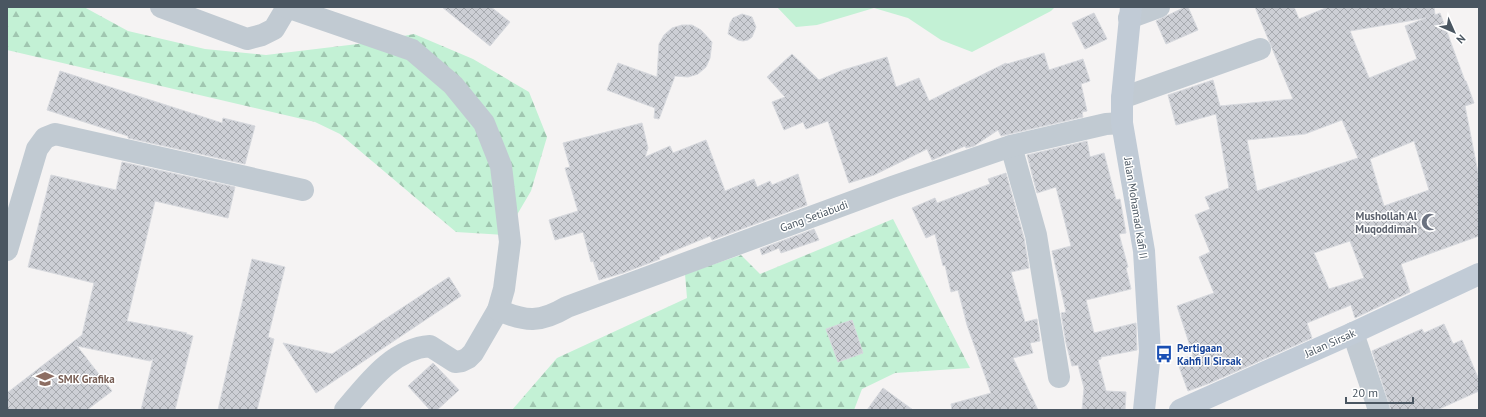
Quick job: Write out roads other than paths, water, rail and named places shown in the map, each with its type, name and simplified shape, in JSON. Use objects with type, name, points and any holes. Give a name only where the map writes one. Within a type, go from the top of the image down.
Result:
[{"type":"main road","name":"Jalan Mohamad Kafi II","points":[[1130,13],[1122,98],[1122,123],[1144,251],[1150,352],[1144,410]]},
{"type":"main road","name":"Jalan Sirsak","points":[[1180,410],[1353,333],[1479,274]]},
{"type":"street","points":[[161,7],[247,39],[262,35],[274,29],[287,7],[412,50],[452,85],[484,123],[501,166],[510,242],[504,289],[504,313],[473,353],[462,361],[455,362],[430,346],[411,350],[392,361],[374,376],[345,410]]},
{"type":"street","points":[[1130,13],[1159,7]]},
{"type":"street","points":[[1122,98],[1260,49]]},
{"type":"street","name":"Gang Setiabudi","points":[[504,313],[524,319],[544,318],[555,315],[574,305],[892,187],[1011,146],[1106,124],[1122,123]]},
{"type":"street","points":[[7,250],[37,149],[45,138],[55,134],[303,190]]},
{"type":"street","points":[[1011,146],[1036,234],[1059,377]]},
{"type":"street","points":[[1353,333],[1379,410]]},
{"type":"place","name":"Mushollah Al Muqoddimah","points":[[1430,222]]},
{"type":"place","name":"Pertigaan Kahfi II Sirsak","points":[[1164,354]]},
{"type":"place","name":"SMK Grafika","points":[[45,379]]}]
